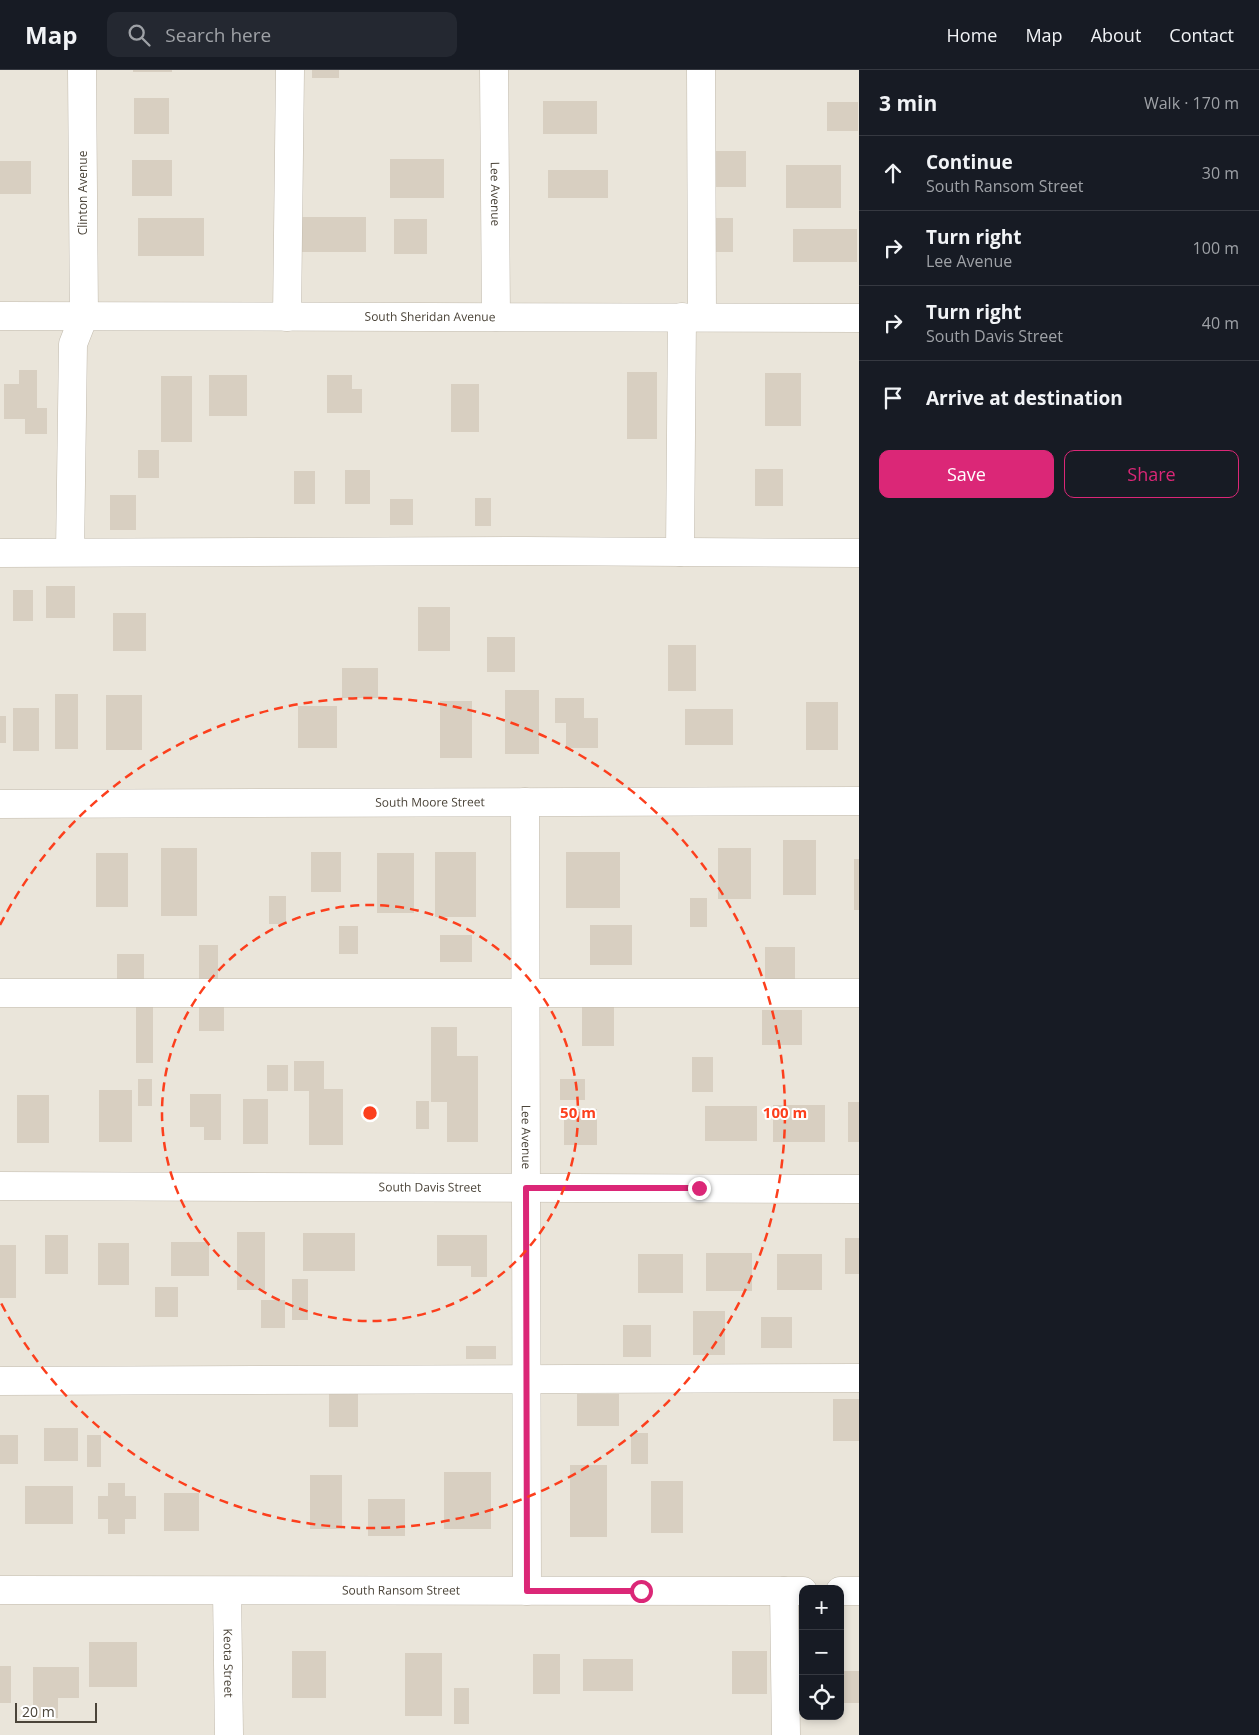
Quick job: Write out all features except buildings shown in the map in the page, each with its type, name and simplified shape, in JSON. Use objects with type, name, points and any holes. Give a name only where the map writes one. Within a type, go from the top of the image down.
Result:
[{"type":"street","name":"Clinton Avenue","points":[[82,70],[84,316]]},
{"type":"street","points":[[287,317],[290,70]]},
{"type":"street","name":"Lee Avenue","points":[[494,70],[496,317]]},
{"type":"street","points":[[680,552],[692,317],[701,70]]},
{"type":"street","name":"South Sheridan Avenue","points":[[0,316],[859,318]]},
{"type":"street","points":[[70,552],[73,344],[84,316]]},
{"type":"street","points":[[0,553],[859,553]]},
{"type":"street","name":"South Moore Street","points":[[0,804],[859,801]]},
{"type":"street","name":"Lee Avenue","points":[[525,802],[527,1591]]},
{"type":"street","points":[[0,993],[859,993]]},
{"type":"street","name":"South Davis Street","points":[[0,1186],[859,1188]]},
{"type":"street","points":[[0,1381],[859,1378]]},
{"type":"street","name":"South Ransom Street","points":[[0,1590],[793,1591]]},
{"type":"street","name":"Keota Street","points":[[228,1591],[229,1735]]},
{"type":"street","points":[[786,1735],[793,1591]]},
{"type":"street","points":[[844,1591],[859,1591]]},
{"type":"shaded area","points":[[0,70],[859,70],[859,1735],[0,1735]]},
{"type":"route","points":[[641,1591],[527,1591],[526,1188],[699,1188]]}]
